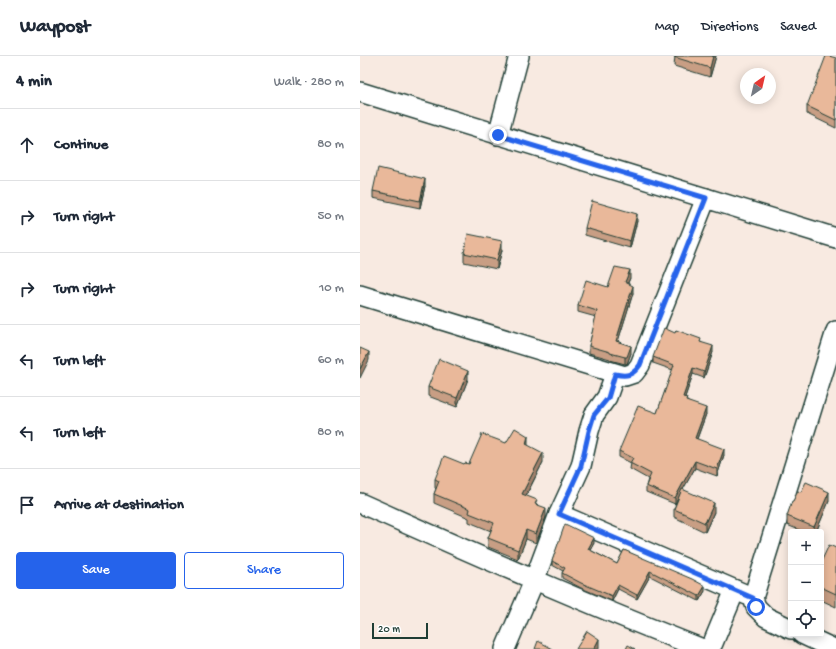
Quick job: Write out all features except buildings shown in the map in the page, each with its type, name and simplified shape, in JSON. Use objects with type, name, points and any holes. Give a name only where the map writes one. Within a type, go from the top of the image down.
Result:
[{"type":"street","points":[[498,135],[519,56]]},
{"type":"street","points":[[360,92],[836,238]]},
{"type":"street","points":[[360,295],[625,376],[634,373],[640,365],[706,198]]},
{"type":"street","points":[[788,628],[766,617],[756,607],[753,598],[836,331]]},
{"type":"street","points":[[505,649],[534,581],[559,514],[581,466],[594,415],[608,398],[615,374]]},
{"type":"street","points":[[360,503],[534,581],[634,622],[703,648],[709,647],[713,643],[735,590]]},
{"type":"street","points":[[559,514],[753,598]]},
{"type":"street","points":[[808,637],[834,649]]},
{"type":"route","points":[[498,135],[706,198],[640,365],[634,373],[625,376],[615,374],[608,398],[594,415],[581,466],[559,514],[753,598],[756,607]]}]
